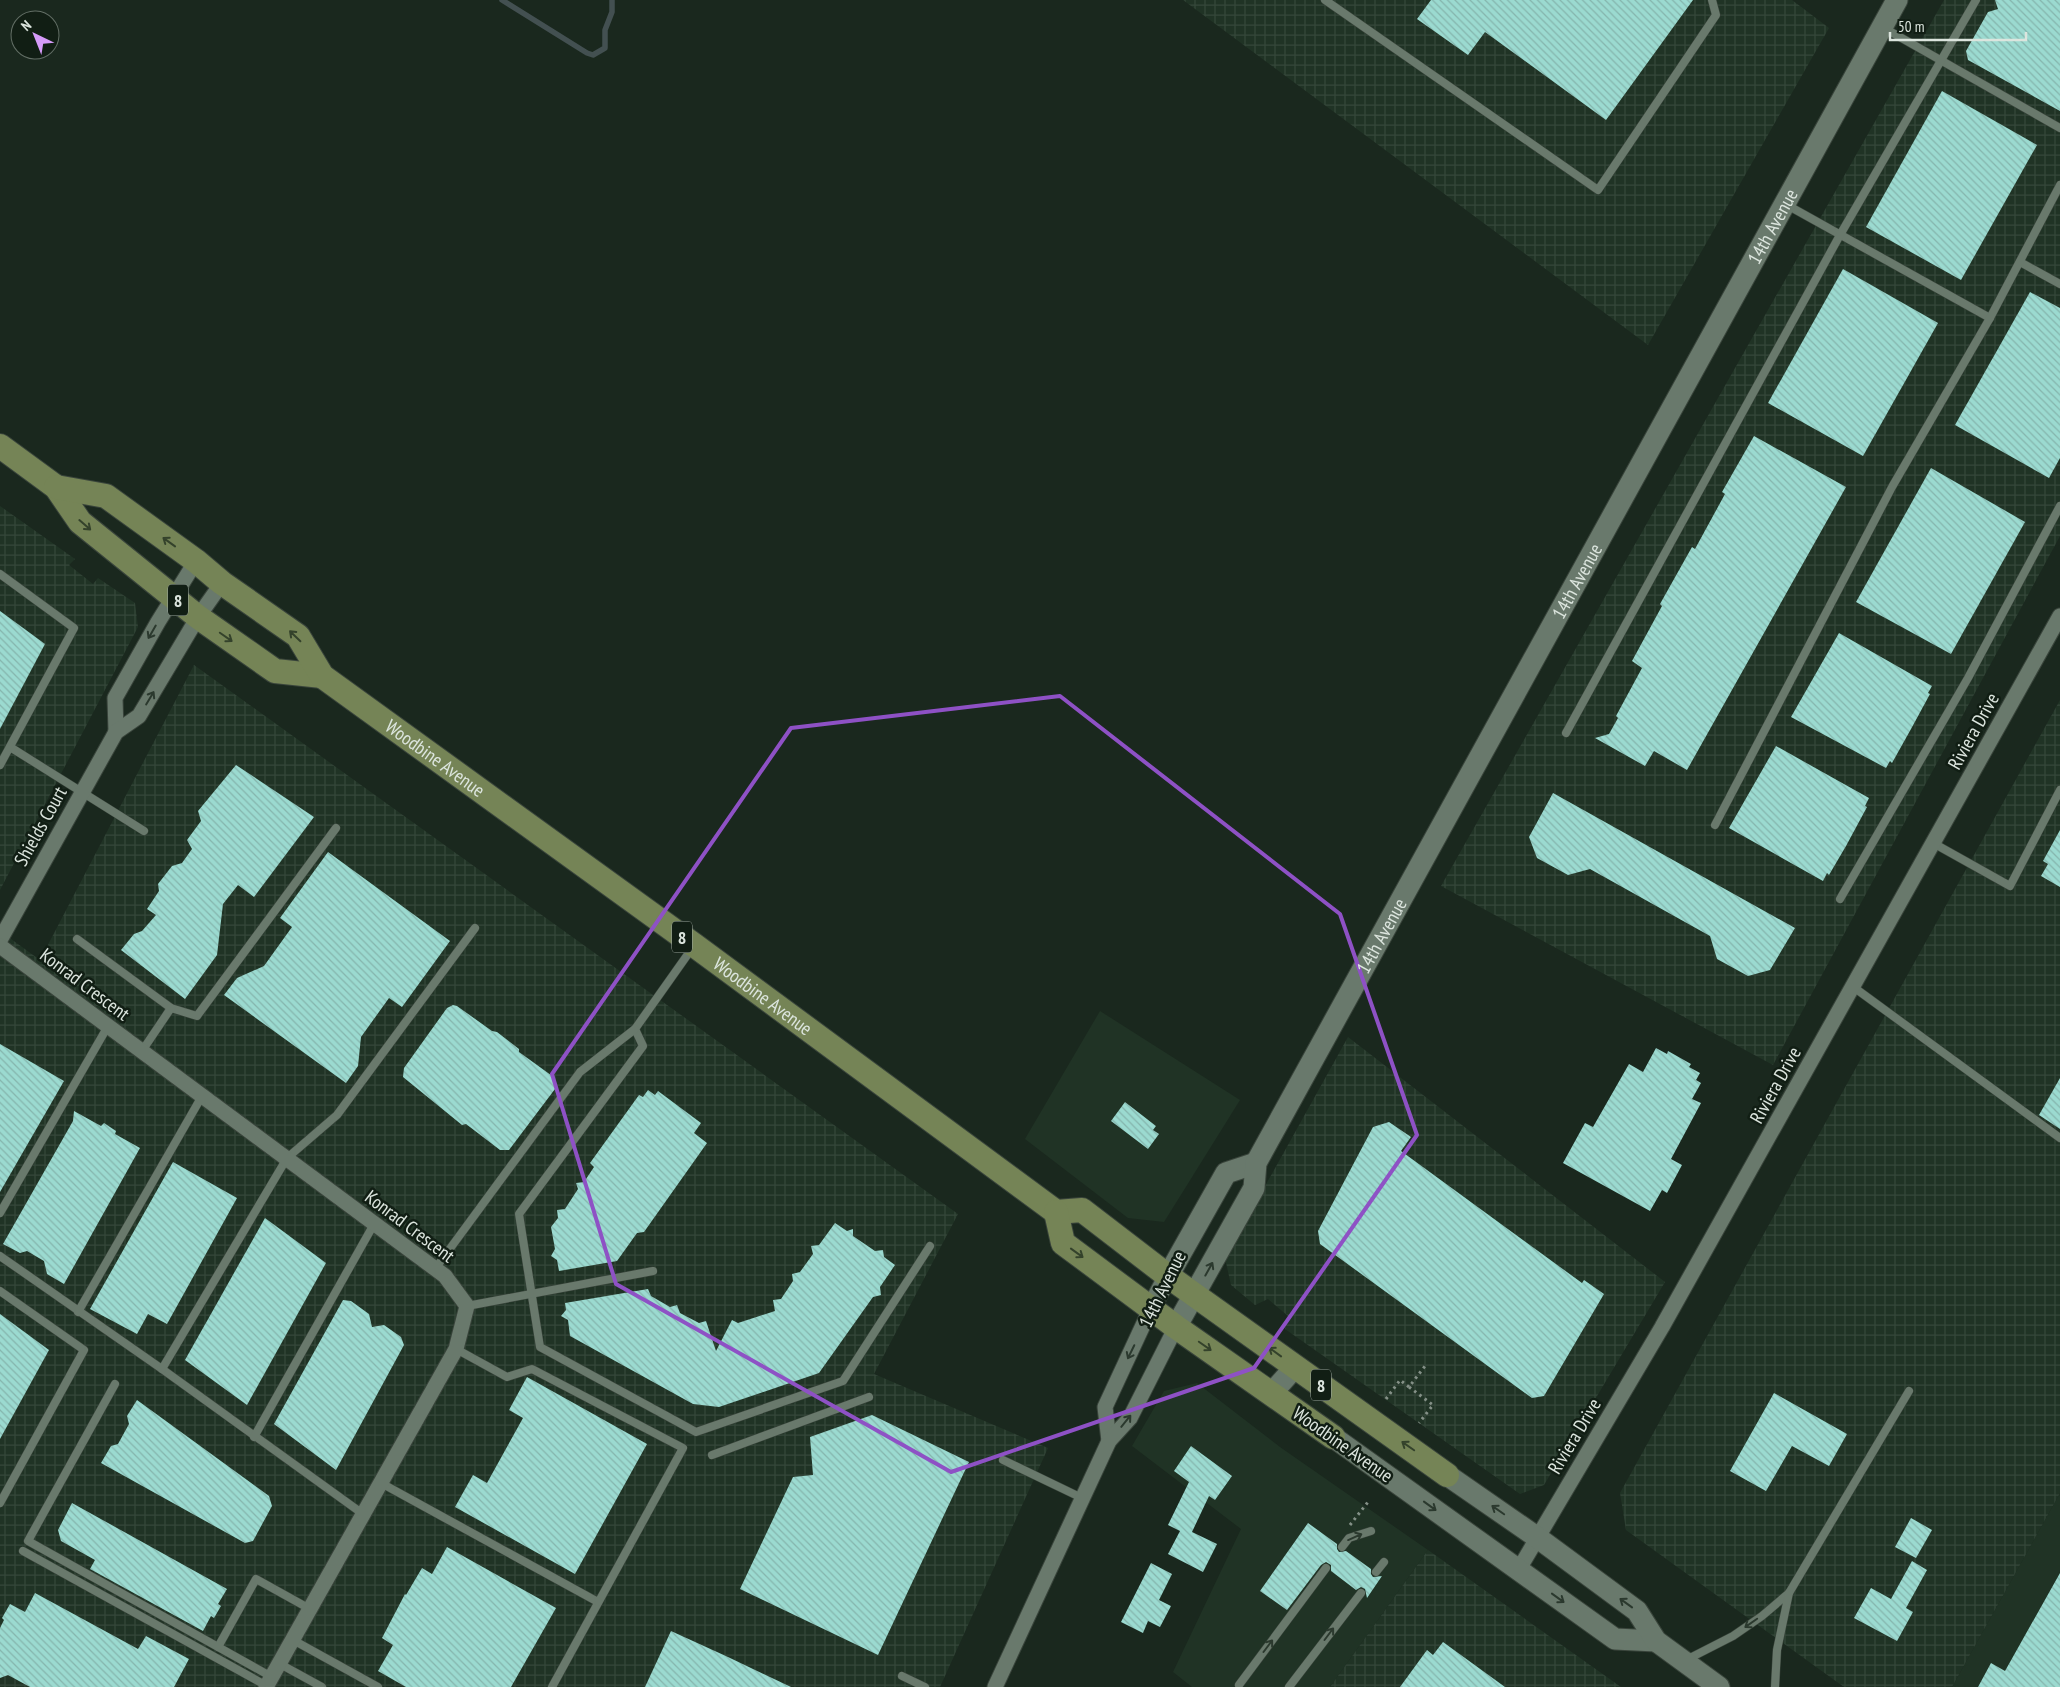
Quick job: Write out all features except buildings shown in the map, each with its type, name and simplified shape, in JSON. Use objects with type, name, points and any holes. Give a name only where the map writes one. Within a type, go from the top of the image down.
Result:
[{"type":"main road","name":"14th Avenue","points":[[1176,1327],[1254,1188],[1256,1163],[1897,0]]},
{"type":"main road","name":"Woodbine Avenue","points":[[0,446],[56,486],[80,522],[198,618],[275,671],[322,676]]},
{"type":"main road","name":"Woodbine Avenue","points":[[56,486],[106,496],[196,561],[222,583],[298,636],[322,676],[1056,1212],[1082,1210],[1146,1257],[1168,1276],[1538,1538],[1637,1611],[1656,1641],[1718,1687]]},
{"type":"main road","name":"14th Avenue","points":[[1168,1276],[1226,1172],[1256,1163]]},
{"type":"main road","name":"Woodbine Avenue","points":[[1056,1212],[1063,1243],[1176,1327],[1615,1639],[1656,1641]]},
{"type":"main road","points":[[1271,1394],[1295,1367]]},
{"type":"street","points":[[116,732],[115,698],[173,596],[196,561]]},
{"type":"street","name":"Shields Court","points":[[0,940],[116,732],[139,716],[198,618],[222,583]]},
{"type":"street","name":"Riviera Drive","points":[[1519,1569],[1662,1328],[2060,616]]},
{"type":"street","name":"Konrad Crescent","points":[[0,946],[445,1276],[467,1306]]},
{"type":"street","name":"14th Avenue","points":[[1109,1441],[1105,1407],[1168,1276]]},
{"type":"street","points":[[271,1678],[456,1349],[467,1306]]},
{"type":"street","name":"14th Avenue","points":[[995,1687],[1109,1441],[1130,1418],[1176,1327]]},
{"type":"lane","points":[[1324,0],[1598,190],[1716,15],[1712,0]]},
{"type":"lane","points":[[1566,733],[1840,235],[1976,0]]},
{"type":"lane","points":[[1883,27],[2060,128]]},
{"type":"lane","points":[[1714,825],[1892,487],[1990,318],[2060,185]]},
{"type":"lane","points":[[1785,204],[1990,318]]},
{"type":"lane","points":[[2020,262],[2060,284]]},
{"type":"lane","points":[[1840,899],[1968,678],[2060,506]]},
{"type":"lane","points":[[0,574],[74,628],[0,765]]},
{"type":"lane","points":[[10,746],[144,831]]},
{"type":"lane","points":[[1933,843],[2010,886],[2060,790]]},
{"type":"lane","points":[[77,939],[171,1008],[197,1016],[336,828]]},
{"type":"lane","points":[[162,1369],[287,1158],[336,1115],[475,928]]},
{"type":"lane","points":[[435,1269],[580,1072],[635,1029],[694,946]]},
{"type":"lane","points":[[1852,986],[2060,1138]]},
{"type":"lane","points":[[142,1051],[171,1008]]},
{"type":"lane","points":[[0,1213],[108,1026]]},
{"type":"lane","points":[[635,1029],[643,1046],[519,1214],[540,1347],[696,1432],[842,1381],[930,1246]]},
{"type":"lane","points":[[78,1312],[202,1096]]},
{"type":"lane","points":[[254,1437],[374,1224]]},
{"type":"lane","points":[[0,1256],[162,1369],[363,1514]]},
{"type":"lane","points":[[467,1306],[653,1271]]},
{"type":"lane","points":[[0,1291],[84,1350],[0,1503]]},
{"type":"lane","points":[[456,1349],[507,1377],[532,1370],[683,1448],[552,1687]]},
{"type":"lane","points":[[115,1384],[28,1541],[271,1678]]},
{"type":"lane","points":[[1775,1687],[1777,1650],[1789,1593],[1909,1391]]},
{"type":"lane","points":[[712,1455],[869,1397]]},
{"type":"lane","points":[[1002,1460],[1082,1498]]},
{"type":"lane","points":[[381,1483],[598,1602]]},
{"type":"lane","points":[[1342,1547],[1349,1538],[1371,1531]]},
{"type":"lane","points":[[23,1551],[271,1678],[322,1687]]},
{"type":"lane","points":[[1376,1572],[1384,1562]]},
{"type":"lane","points":[[1239,1685],[1326,1568]]},
{"type":"lane","points":[[218,1647],[256,1579],[310,1609]]},
{"type":"lane","points":[[1289,1687],[1361,1593]]},
{"type":"lane","points":[[1685,1661],[1733,1636],[1762,1616],[1789,1593]]},
{"type":"lane","points":[[293,1640],[378,1687]]},
{"type":"lane","points":[[902,1676],[925,1687]]},
{"type":"path","points":[[1409,1387],[1425,1366]]},
{"type":"path","points":[[1386,1399],[1400,1380],[1432,1405],[1419,1423]]},
{"type":"highlighted area","points":[[1060,696],[1340,914],[1417,1135],[1254,1368],[951,1472],[616,1284],[552,1074],[791,728]]},
{"type":"shaded area","points":[[1183,0],[1792,0],[1829,28],[1648,345]]},
{"type":"shaded area","points":[[1944,0],[2060,0],[2060,536],[1773,1065],[1441,886]]},
{"type":"shaded area","points":[[0,506],[75,559],[69,565],[93,584],[98,578],[135,603],[138,627],[0,890]]},
{"type":"shaded area","points":[[194,665],[958,1214],[874,1374],[1048,1448],[940,1687],[0,1687],[0,931],[40,960]]},
{"type":"shaded area","points":[[2060,700],[2060,1493],[1952,1687],[1844,1687],[1626,1530],[1620,1493]]},
{"type":"shaded area","points":[[1100,1011],[1240,1100],[1164,1222],[1128,1218],[1025,1139]]},
{"type":"shaded area","points":[[1348,1037],[1665,1282],[1544,1485],[1520,1494],[1285,1329],[1288,1316],[1268,1299],[1255,1305],[1231,1285],[1225,1258]]},
{"type":"shaded area","points":[[1197,1383],[1280,1447],[1428,1550],[1330,1687],[1192,1687],[1173,1672],[1241,1529],[1132,1446],[1164,1391]]},
{"type":"shaded area","points":[[2060,1493],[2060,1687],[1952,1687]]},
{"type":"shaded area","points":[[1428,1550],[1621,1687],[1330,1687]]},
{"type":"waterway","points":[[502,0],[593,55],[605,48],[605,30],[612,12],[612,0]]}]
